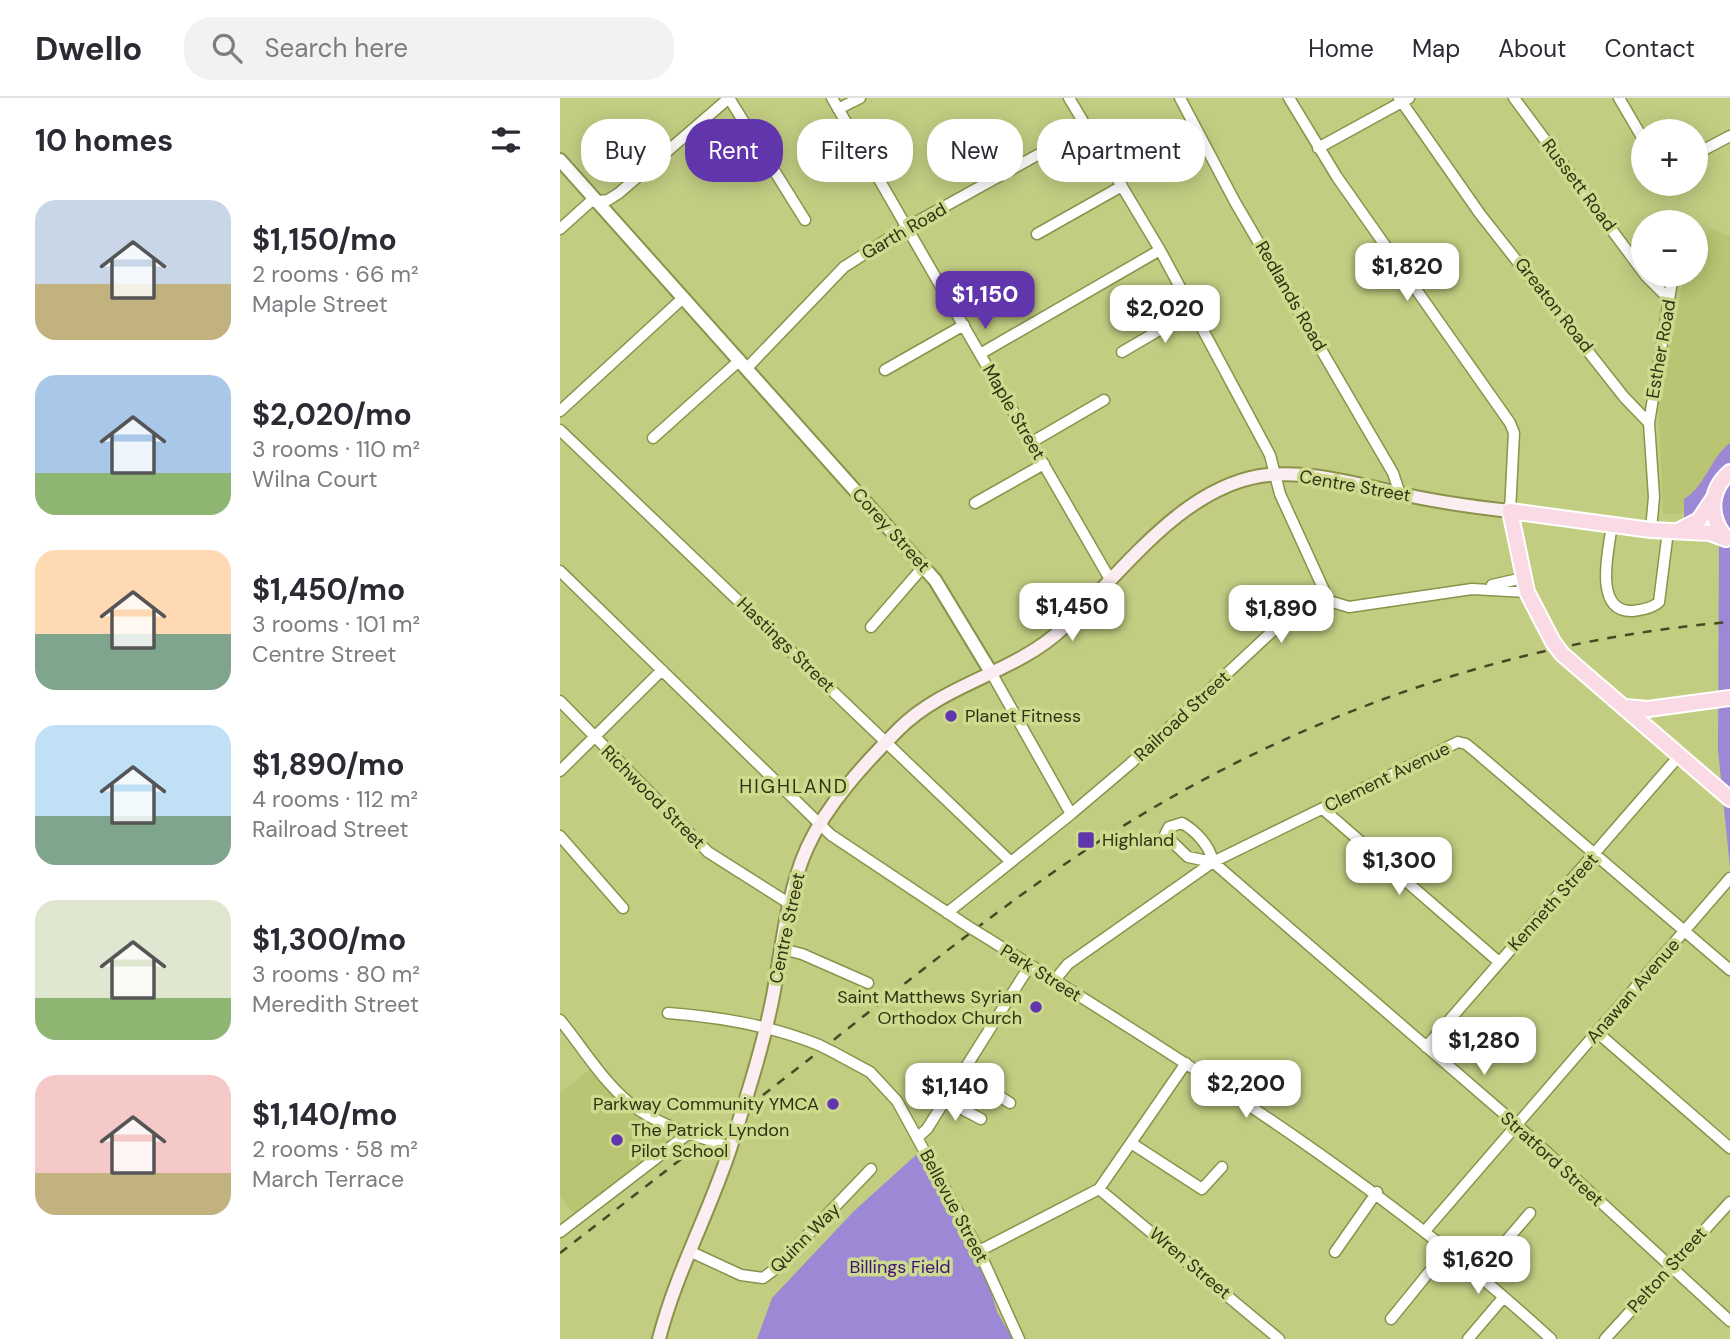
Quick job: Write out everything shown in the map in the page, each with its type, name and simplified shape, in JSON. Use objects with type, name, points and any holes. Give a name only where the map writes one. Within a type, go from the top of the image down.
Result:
[{"type":"main road","points":[[1673,531],[1699,520],[1718,485],[1730,472]]},
{"type":"main road","name":"Centre Street","points":[[659,1339],[669,1301],[730,1147],[766,1027],[790,904],[804,856],[821,823],[886,743],[920,711],[1045,644],[1171,521],[1199,500],[1230,484],[1274,475],[1320,477],[1401,494],[1510,511],[1651,530],[1710,533],[1728,540]]},
{"type":"main road","points":[[1713,498],[1714,517],[1728,540]]},
{"type":"main road","points":[[1510,511],[1525,585],[1553,642],[1562,654],[1730,799]]},
{"type":"main road","points":[[1623,707],[1648,709],[1730,698]]},
{"type":"street","points":[[560,229],[590,202],[599,202],[620,193],[729,98],[805,220]]},
{"type":"street","name":"Maple Street","points":[[832,98],[1111,581]]},
{"type":"street","points":[[838,109],[860,98]]},
{"type":"street","points":[[1069,98],[1083,119]]},
{"type":"street","name":"Redlands Road","points":[[1180,98],[1235,202],[1393,473],[1401,494]]},
{"type":"street","points":[[1289,98],[1318,148],[1510,423],[1514,433],[1510,511]]},
{"type":"street","name":"Russett Road","points":[[1514,98],[1631,256]]},
{"type":"street","points":[[1619,98],[1631,119]]},
{"type":"street","points":[[1318,148],[1403,99]]},
{"type":"street","name":"Greaton Road","points":[[1403,99],[1480,214],[1571,325],[1624,397],[1649,424]]},
{"type":"street","points":[[1708,148],[1730,136]]},
{"type":"street","name":"Garth Road","points":[[653,438],[743,364],[844,267],[907,227],[1037,155]]},
{"type":"street","name":"Corey Street","points":[[560,160],[923,567],[951,603],[1072,814]]},
{"type":"street","points":[[1120,182],[1160,250],[1270,455],[1284,505],[1329,601],[1343,607],[1357,607],[1525,585]]},
{"type":"street","points":[[1037,234],[1122,186]]},
{"type":"street","points":[[981,354],[1160,250]]},
{"type":"street","name":"Russett Road","points":[[1657,287],[1669,299]]},
{"type":"street","name":"Esther Road","points":[[1649,424],[1671,287]]},
{"type":"street","points":[[560,411],[683,298]]},
{"type":"street","points":[[1122,352],[1192,312]]},
{"type":"street","points":[[885,370],[964,325]]},
{"type":"street","points":[[560,394],[570,402]]},
{"type":"street","points":[[1032,442],[1104,400]]},
{"type":"street","points":[[1649,424],[1654,497],[1651,530]]},
{"type":"street","name":"Hastings Street","points":[[560,430],[1011,862]]},
{"type":"street","points":[[975,503],[1044,464]]},
{"type":"street","points":[[1612,525],[1606,589],[1618,608],[1625,611],[1655,606],[1659,602],[1673,531]]},
{"type":"street","points":[[871,627],[923,567]]},
{"type":"street","name":"Park Street","points":[[560,571],[837,840],[987,939],[1186,1063],[1377,1192],[1551,1339]]},
{"type":"street","points":[[1481,589],[1525,585]]},
{"type":"street","name":"Railroad Street","points":[[1072,814],[1130,764],[1279,625],[1329,601]]},
{"type":"street","points":[[560,771],[662,670]]},
{"type":"street","name":"Richwood Street","points":[[560,701],[708,852],[790,904]]},
{"type":"street","name":"Clement Avenue","points":[[1054,981],[1068,964],[1213,862],[1458,742],[1466,744],[1730,970]]},
{"type":"street","name":"Kenneth Street","points":[[1426,1047],[1679,756]]},
{"type":"street","points":[[1323,809],[1499,962]]},
{"type":"street","points":[[947,913],[1072,814]]},
{"type":"street","name":"Stratford Street","points":[[1213,862],[1208,847],[1187,825],[1182,823],[1169,827],[1165,835],[1188,857],[1213,862],[1517,1125],[1730,1321]]},
{"type":"street","points":[[560,836],[623,908]]},
{"type":"street","name":"Anawan Avenue","points":[[1424,1231],[1730,878]]},
{"type":"street","points":[[782,949],[802,954],[868,983]]},
{"type":"street","points":[[918,1137],[927,1129],[1030,965]]},
{"type":"street","name":"Bellevue Street","points":[[668,1013],[713,1016],[784,1031],[833,1052],[883,1082],[918,1137],[979,1251],[1019,1339]]},
{"type":"street","points":[[560,1020],[625,1099],[640,1111],[689,1133],[730,1147]]},
{"type":"street","points":[[1598,1032],[1730,1148]]},
{"type":"street","points":[[979,1251],[1099,1189],[1186,1063]]},
{"type":"street","points":[[962,1073],[1010,1103]]},
{"type":"street","points":[[945,1100],[981,1119]]},
{"type":"street","points":[[560,1232],[689,1133]]},
{"type":"street","points":[[1131,1143],[1202,1189],[1222,1167]]},
{"type":"street","name":"Quinn Way","points":[[690,1251],[751,1279],[768,1276],[871,1169]]},
{"type":"street","name":"Wren Street","points":[[1099,1189],[1279,1339]]},
{"type":"street","points":[[1335,1252],[1377,1192]]},
{"type":"street","name":"Pelton Street","points":[[1605,1339],[1730,1202]]},
{"type":"street","points":[[1477,1275],[1530,1213]]},
{"type":"street","points":[[1391,1318],[1447,1250]]},
{"type":"street","points":[[1468,1339],[1503,1298]]},
{"type":"shaded area","points":[[1711,229],[1730,236],[1730,458],[1692,507],[1679,514],[1663,514],[1658,394],[1682,287],[1708,287],[1708,232]]},
{"type":"shaded area","name":"The Patrick Lyndon Pilot School","points":[[590,1069],[626,1110],[670,1131],[674,1139],[573,1213],[560,1196],[560,1093]]},
{"type":"green space","points":[[1730,443],[1730,868],[1718,750],[1719,544],[1684,538],[1684,499],[1697,487],[1717,456]]},
{"type":"green space","name":"Billings Field","points":[[917,1154],[984,1268],[997,1312],[1013,1339],[757,1339],[772,1298],[854,1211]]},
{"type":"railway","points":[[763,1095],[1057,869],[1173,796],[1248,757],[1324,722],[1402,692],[1482,667],[1564,647],[1646,632],[1730,622]]},
{"type":"railway","points":[[560,1253],[698,1146]]},
{"type":"place","name":"Planet Fitness","points":[[951,716]]},
{"type":"place","name":"Highland","points":[[1086,840]]},
{"type":"place","name":"Saint Matthews Syrian Orthodox Church","points":[[1036,1007]]},
{"type":"place","name":"Parkway Community YMCA","points":[[833,1104]]},
{"type":"place","name":"The Patrick Lyndon Pilot School","points":[[617,1140]]},
{"type":"district","name":"HIGHLAND","points":[[794,786]]}]
